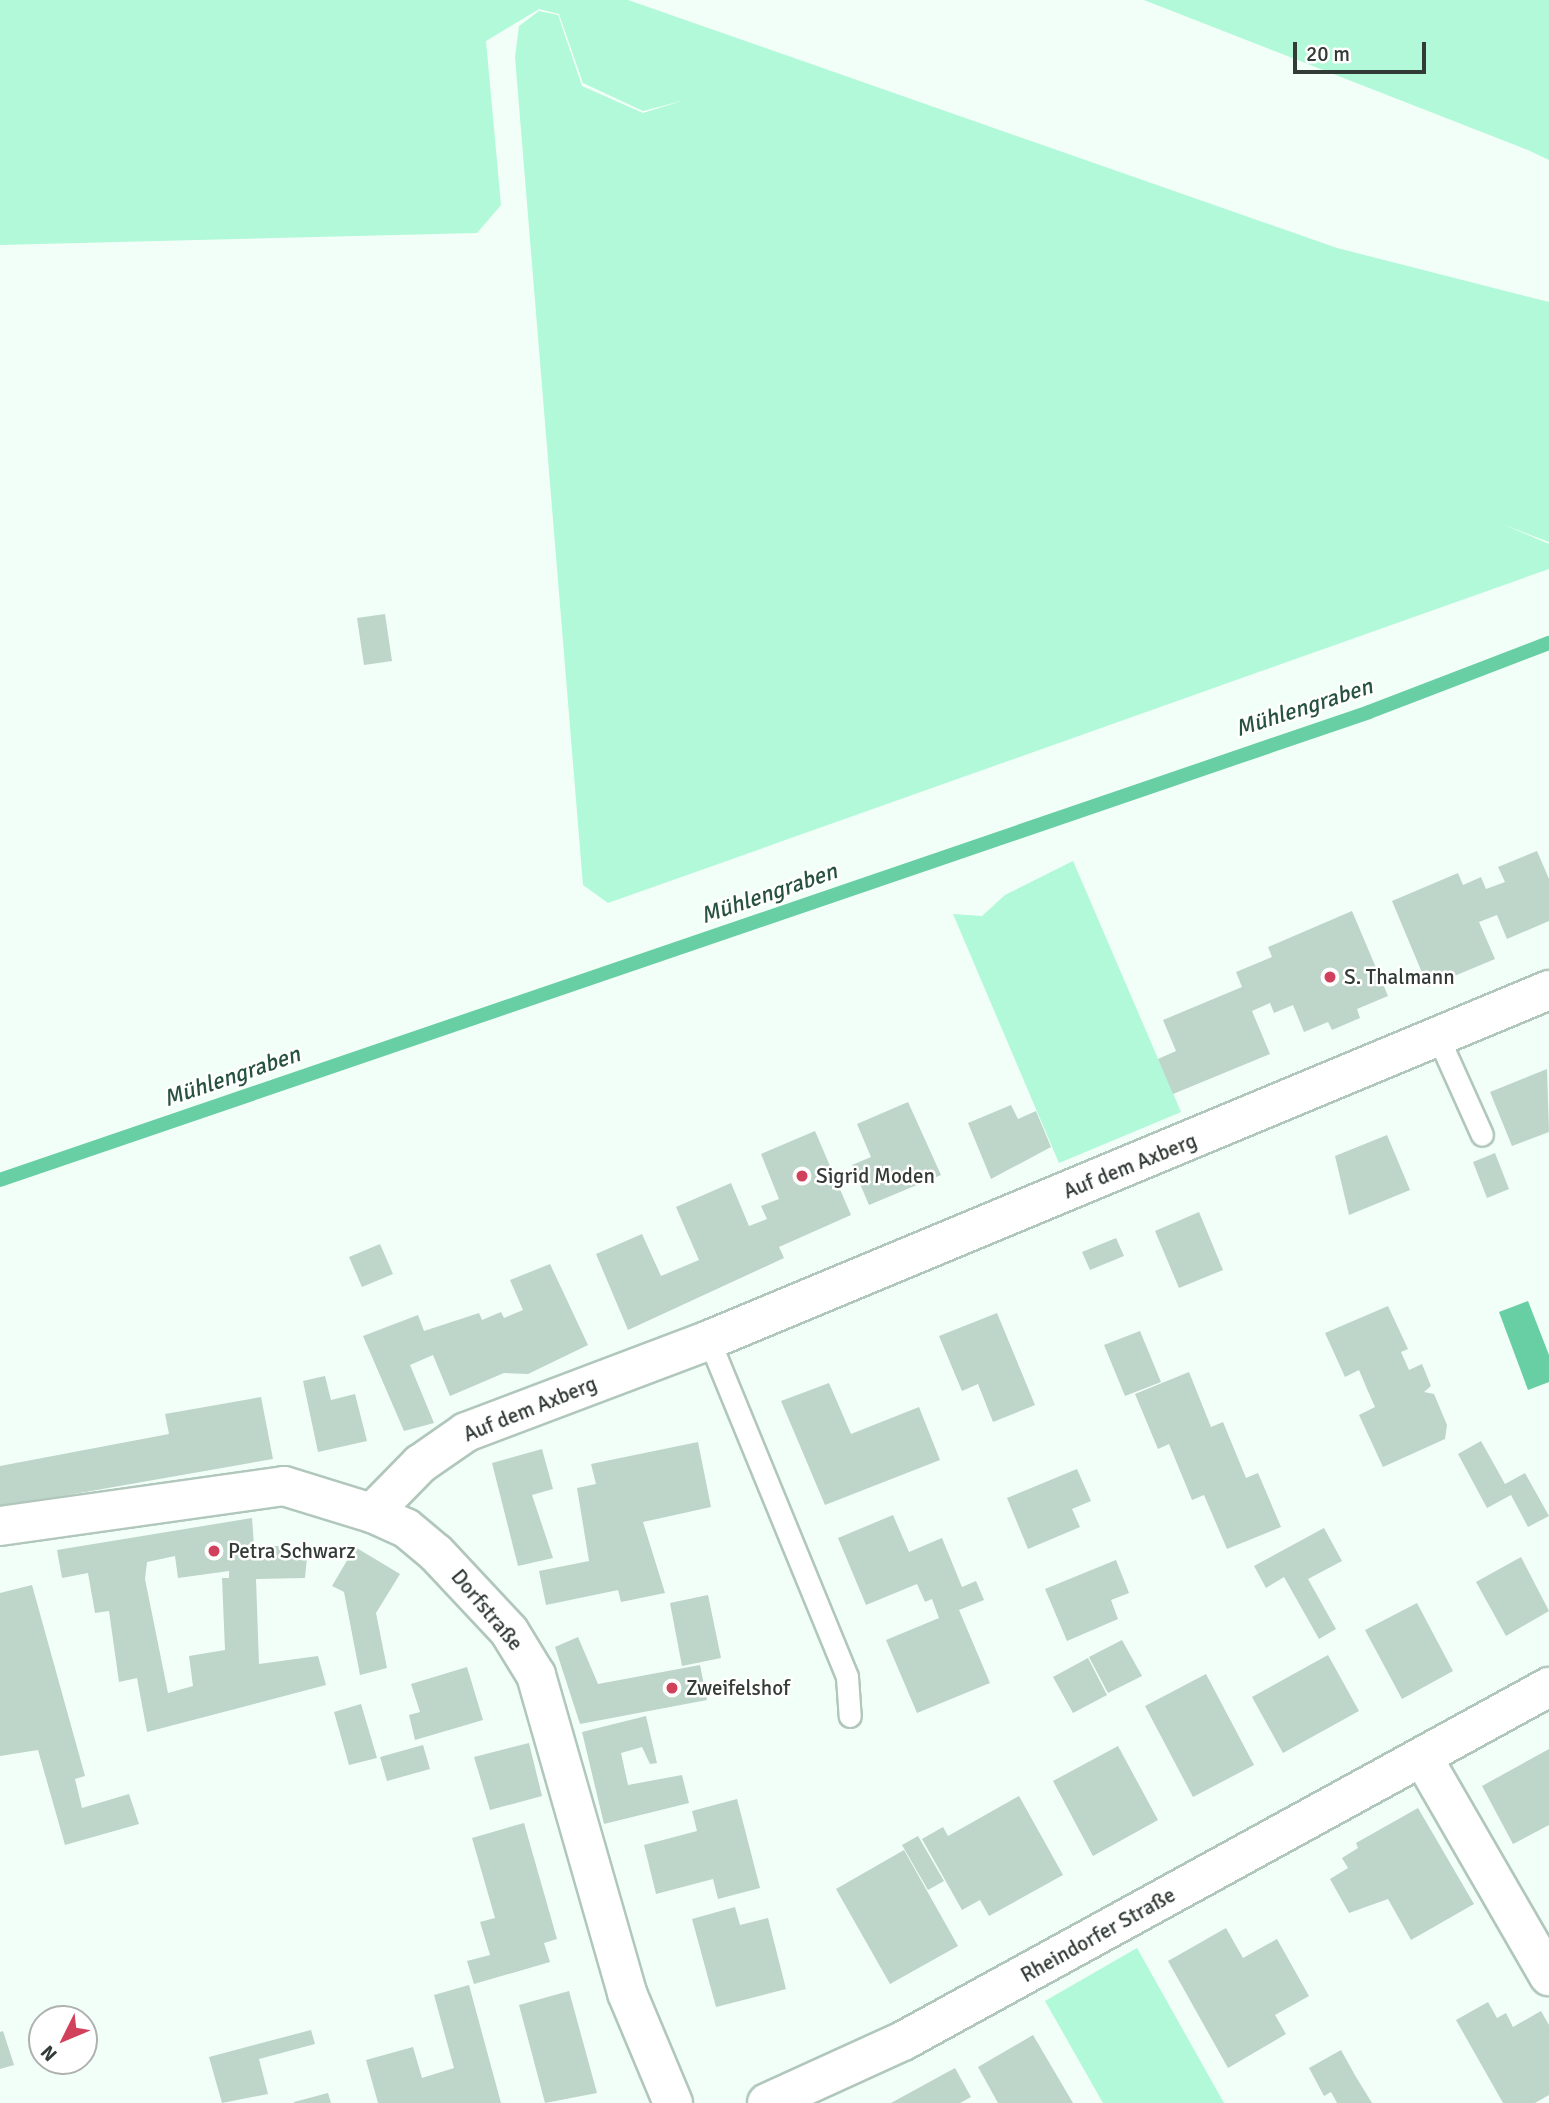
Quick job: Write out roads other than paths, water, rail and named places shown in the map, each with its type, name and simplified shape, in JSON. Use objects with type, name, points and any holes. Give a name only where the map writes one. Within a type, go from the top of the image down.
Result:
[{"type":"street","name":"Auf dem Axberg","points":[[372,1513],[420,1464],[466,1432],[709,1340],[1549,990]]},
{"type":"street","name":"Dorfstraße","points":[[0,1526],[284,1486],[372,1513],[406,1528],[470,1584],[536,1675],[626,1993],[673,2103]]},
{"type":"street","name":"Rheindorfer Straße","points":[[767,2103],[904,2041],[1549,1688]]},
{"type":"street","points":[[1423,1758],[1549,1976]]},
{"type":"lane","points":[[1438,1037],[1482,1135]]},
{"type":"lane","points":[[709,1340],[847,1677],[850,1716]]},
{"type":"waterway","name":"Mühlengraben","points":[[0,1180],[1369,712],[1549,643]]},
{"type":"place","name":"S. Thalmann","points":[[1330,977]]},
{"type":"place","name":"Sigrid Moden","points":[[802,1176]]},
{"type":"place","name":"Petra Schwarz","points":[[214,1551]]},
{"type":"place","name":"Zweifelshof","points":[[672,1688]]}]
